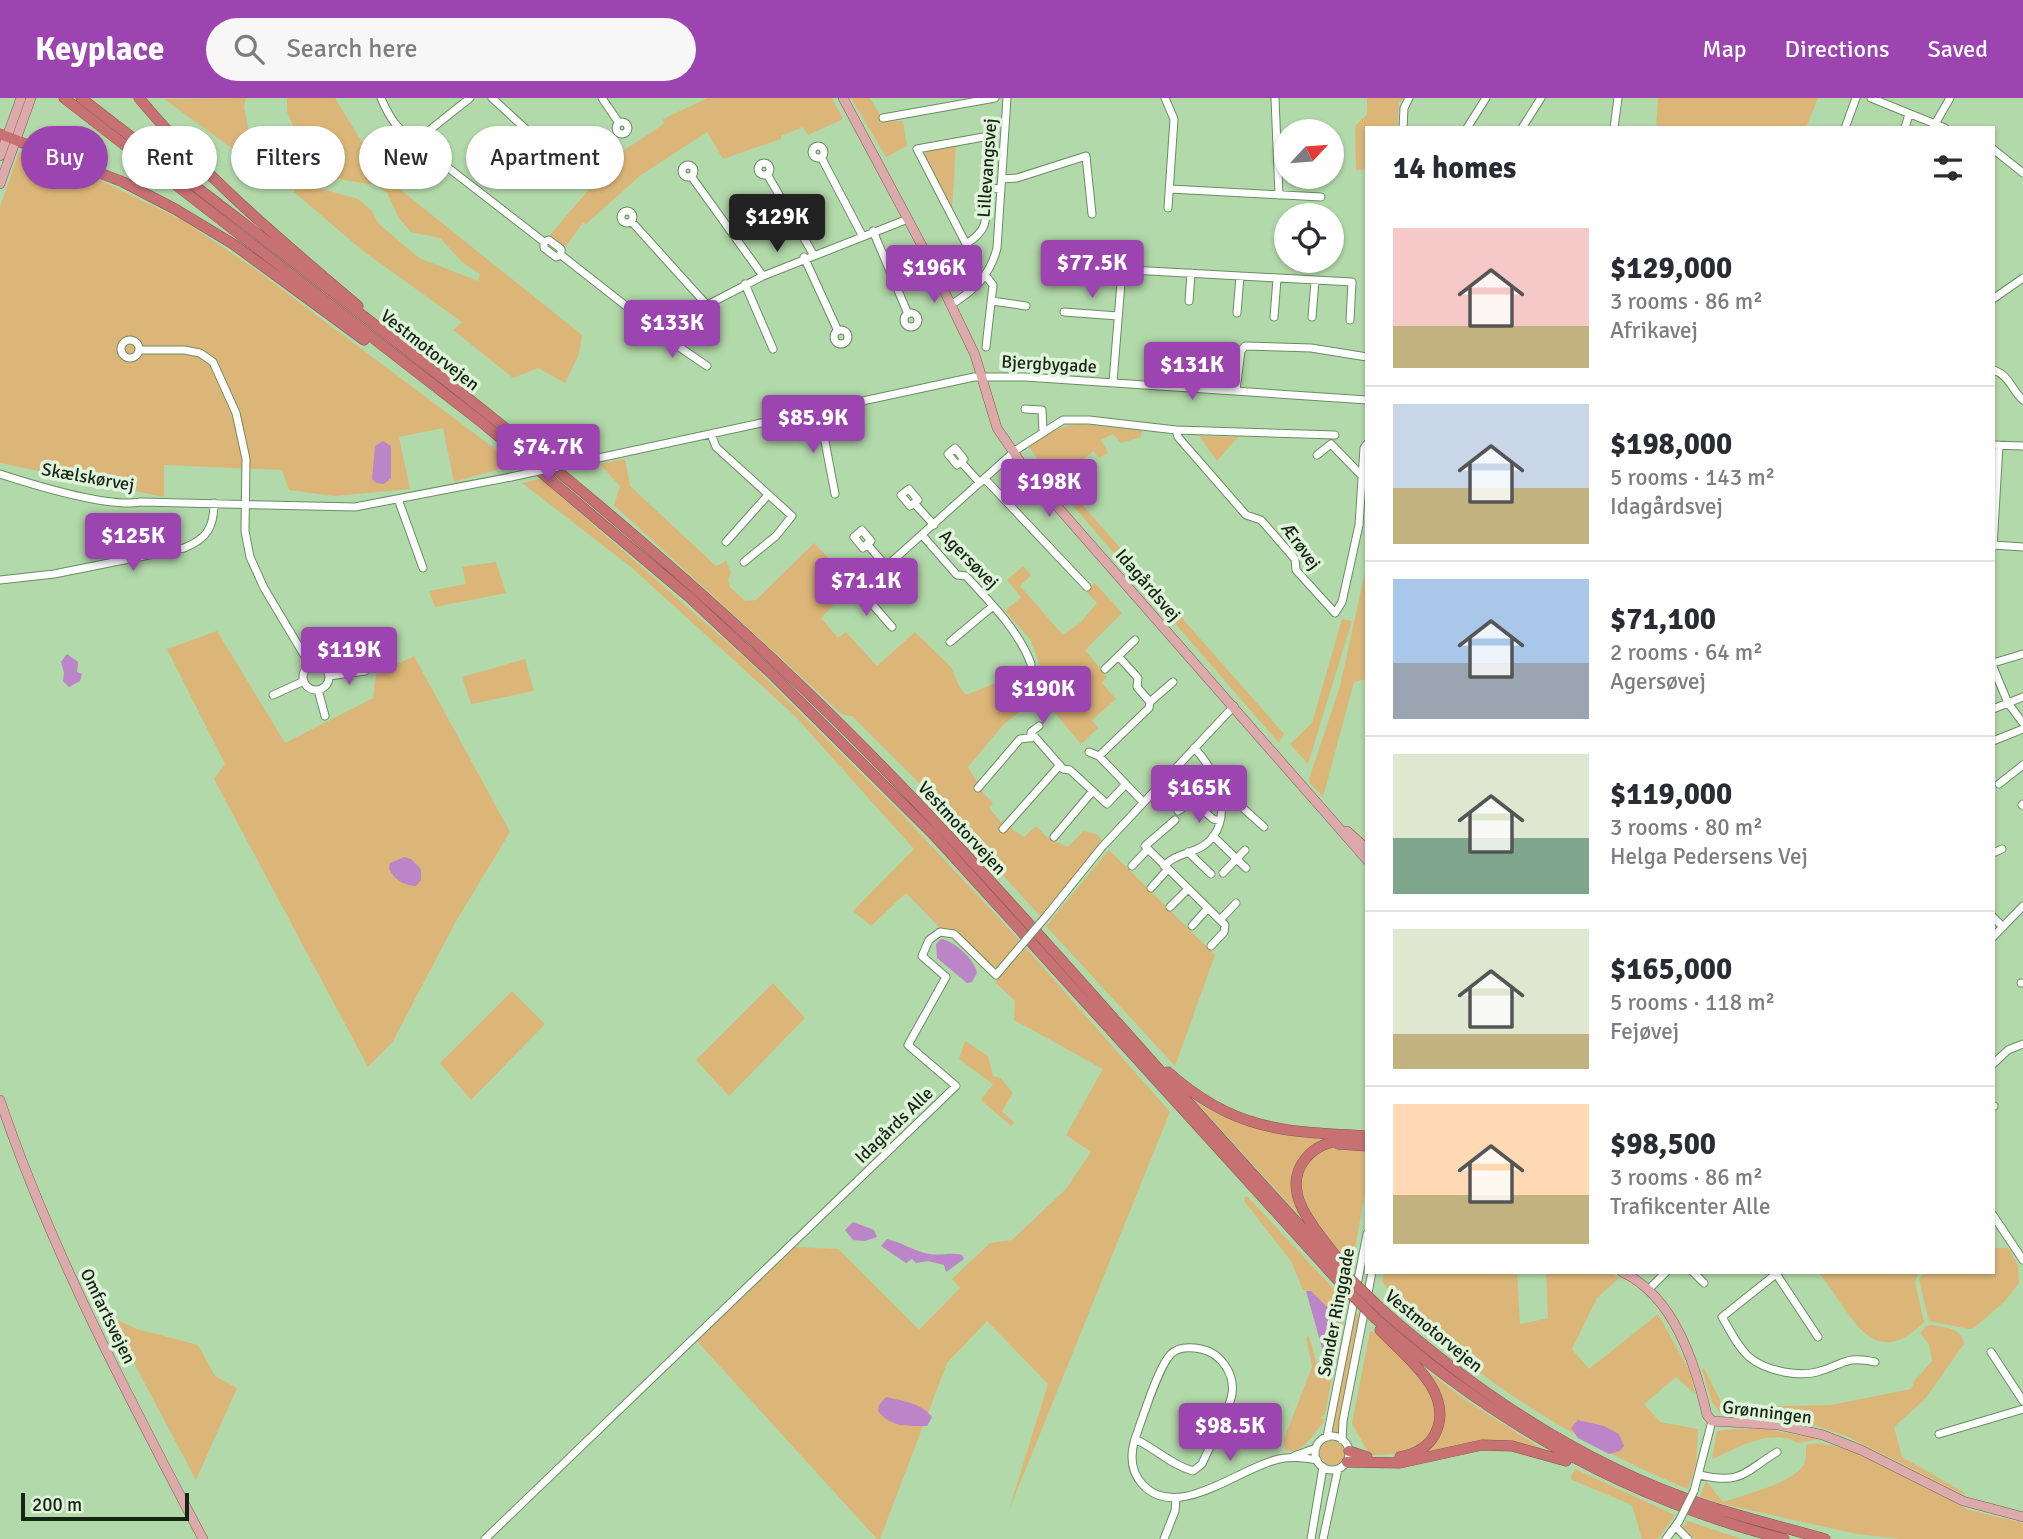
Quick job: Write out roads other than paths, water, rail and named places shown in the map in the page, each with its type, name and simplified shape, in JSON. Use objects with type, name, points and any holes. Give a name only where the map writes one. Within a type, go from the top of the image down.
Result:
[{"type":"highway","name":"Vestmotorvejen","points":[[64,98],[500,438],[688,596],[774,676],[933,834],[1376,1322],[1508,1421],[1551,1447],[1638,1491],[1709,1517],[1784,1539]]},
{"type":"highway","name":"Vestmotorvejen","points":[[81,98],[610,512],[784,670],[944,830],[1124,1031],[1377,1305],[1444,1362],[1487,1394],[1588,1455],[1637,1478],[1706,1505],[1825,1539]]},
{"type":"highway","points":[[139,98],[221,188],[415,353],[434,373]]},
{"type":"highway","points":[[7,137],[123,182],[199,222],[233,244],[475,423],[500,438]]},
{"type":"highway","points":[[1124,1031],[1194,1094],[1226,1113],[1284,1131],[1365,1141]]},
{"type":"highway","points":[[1346,1272],[1309,1219],[1296,1189],[1300,1165],[1317,1148],[1334,1141],[1365,1141]]},
{"type":"highway","points":[[1348,1457],[1408,1456],[1431,1440],[1440,1421],[1439,1405],[1434,1391],[1376,1322]]},
{"type":"highway","points":[[1348,1457],[1401,1463],[1464,1447],[1512,1447],[1549,1455],[1619,1486],[1638,1491]]},
{"type":"main road","points":[[0,156],[22,98]]},
{"type":"main road","points":[[0,184],[7,137],[31,98]]},
{"type":"main road","name":"Idagårdsvej","points":[[843,98],[908,219],[975,355],[993,421],[1012,454],[1365,858]]},
{"type":"main road","name":"Idagårdsvej","points":[[1328,813],[1365,847]]},
{"type":"main road","name":"Omfartsvejen","points":[[0,1100],[27,1175],[64,1263],[203,1539]]},
{"type":"main road","name":"Grønningen","points":[[1625,1274],[1649,1289],[1660,1303],[1690,1355],[1707,1415],[1712,1421],[1779,1425],[1823,1435],[1861,1450],[1963,1501],[2023,1517]]},
{"type":"street","points":[[381,98],[398,126]]},
{"type":"street","points":[[433,126],[462,101],[470,98]]},
{"type":"street","points":[[492,98],[523,126]]},
{"type":"street","points":[[602,98],[619,123]]},
{"type":"street","points":[[883,118],[995,98]]},
{"type":"street","name":"Lillevangsvej","points":[[951,305],[971,291],[994,262],[1007,98]]},
{"type":"street","points":[[1165,98],[1174,119],[1168,208]]},
{"type":"street","points":[[1275,98],[1279,195]]},
{"type":"street","points":[[1403,126],[1404,108],[1409,98]]},
{"type":"street","points":[[1468,126],[1486,98]]},
{"type":"street","points":[[1523,126],[1541,98]]},
{"type":"street","points":[[1614,126],[1618,98]]},
{"type":"street","points":[[1846,126],[1856,98]]},
{"type":"street","points":[[1871,98],[1940,126]]},
{"type":"street","points":[[1935,124],[1950,98]]},
{"type":"street","points":[[1906,126],[1909,114]]},
{"type":"street","points":[[966,244],[980,235],[984,228],[989,136],[917,149],[966,244],[978,267]]},
{"type":"street","points":[[1995,151],[2023,173]]},
{"type":"street","points":[[1002,179],[1017,178],[1086,156],[1092,214]]},
{"type":"street","points":[[821,157],[862,235]]},
{"type":"street","points":[[452,171],[544,242],[550,240],[556,244],[561,249],[561,255],[654,328],[661,329],[763,275],[908,219]]},
{"type":"street","points":[[767,174],[813,254]]},
{"type":"street","points":[[691,176],[763,275]]},
{"type":"street","points":[[986,188],[1001,189]]},
{"type":"street","points":[[1170,189],[1321,198]]},
{"type":"street","points":[[631,221],[706,304]]},
{"type":"street","points":[[873,231],[908,314]]},
{"type":"street","points":[[804,257],[838,331]]},
{"type":"street","points":[[1114,383],[1121,284],[1128,272],[1135,269],[1352,282],[1350,320]]},
{"type":"street","points":[[1189,301],[1191,273]]},
{"type":"street","points":[[985,276],[993,285],[986,347]]},
{"type":"street","points":[[1237,313],[1240,276]]},
{"type":"street","points":[[1995,298],[2023,278]]},
{"type":"street","points":[[1274,317],[1277,279]]},
{"type":"street","points":[[1312,317],[1315,281]]},
{"type":"street","points":[[745,284],[773,349]]},
{"type":"street","points":[[992,301],[1026,306]]},
{"type":"street","points":[[1064,312],[1118,316]]},
{"type":"street","points":[[661,329],[666,338],[707,366]]},
{"type":"street","points":[[1236,390],[1241,351],[1245,346],[1311,348],[1365,357]]},
{"type":"street","points":[[139,350],[184,350],[200,353],[213,362],[236,413],[246,459],[246,531],[250,557],[264,587],[310,666]]},
{"type":"street","points":[[1995,370],[2006,378],[2023,400]]},
{"type":"street","points":[[744,562],[776,536],[792,516],[716,447],[711,434],[982,377]]},
{"type":"street","name":"Bjergbygade","points":[[982,377],[1236,390],[1365,400]]},
{"type":"street","points":[[1025,409],[1042,410],[1043,431]]},
{"type":"street","points":[[819,410],[835,494]]},
{"type":"street","points":[[1012,454],[1043,431],[1070,419],[1176,430],[1335,435]]},
{"type":"street","name":"Ærøvej","points":[[1176,430],[1178,437],[1246,514],[1261,520],[1295,559],[1296,570],[1335,613],[1342,602],[1359,525],[1365,447]]},
{"type":"street","name":"Skælskørvej","points":[[0,474],[62,491],[129,504],[141,502],[355,507],[475,488],[509,478],[711,434]]},
{"type":"street","points":[[1317,454],[1331,444],[1363,477]]},
{"type":"street","points":[[1995,479],[1996,445],[2023,446]]},
{"type":"street","name":"Agersøvej","points":[[892,627],[860,590],[1012,454]]},
{"type":"street","points":[[961,462],[1087,587]]},
{"type":"street","points":[[726,542],[768,495]]},
{"type":"street","points":[[398,499],[423,568]]},
{"type":"street","points":[[0,580],[64,572],[184,548],[196,543],[212,526],[214,503]]},
{"type":"street","points":[[914,503],[933,524]]},
{"type":"street","name":"Agersøvej","points":[[922,535],[957,575],[966,576],[993,606],[1023,643],[1031,664]]},
{"type":"street","points":[[867,544],[886,566]]},
{"type":"street","points":[[1995,546],[2023,547]]},
{"type":"street","name":"Agersøvej","points":[[950,642],[993,606]]},
{"type":"street","points":[[1105,669],[1135,640]]},
{"type":"street","points":[[1995,664],[2023,654]]},
{"type":"street","points":[[1099,756],[1150,708],[1150,702],[1138,687],[1138,678],[1119,657]]},
{"type":"street","points":[[310,666],[323,666],[329,676],[327,684],[318,690],[310,688],[304,681],[304,672],[310,666]]},
{"type":"street","points":[[1995,670],[2008,703],[2023,723]]},
{"type":"street","points":[[329,676],[365,671]]},
{"type":"street","points":[[273,695],[304,681]]},
{"type":"street","points":[[1150,702],[1172,682]]},
{"type":"street","points":[[318,690],[325,716]]},
{"type":"street","points":[[1995,708],[2023,696]]},
{"type":"street","name":"Idagårds Alle","points":[[485,1539],[956,1086],[908,1045],[946,977],[922,956],[929,940],[940,932],[954,934],[996,975],[1143,802],[1234,706]]},
{"type":"street","points":[[1031,738],[1031,732],[1039,726]]},
{"type":"street","points":[[1995,740],[2023,729]]},
{"type":"street","points":[[978,788],[1020,739],[1035,737],[1060,765],[1071,771],[1107,804],[1125,785]]},
{"type":"street","points":[[1151,888],[1169,860],[1205,844],[1213,836],[1220,821],[1220,798],[1208,765],[1194,748]]},
{"type":"street","points":[[1088,752],[1099,756],[1143,802]]},
{"type":"street","points":[[1003,829],[1060,765]]},
{"type":"street","points":[[1999,784],[2023,765]]},
{"type":"street","points":[[1178,811],[1193,801],[1207,786]]},
{"type":"street","points":[[1054,837],[1092,792]]},
{"type":"street","points":[[1220,798],[1233,799],[1264,827]]},
{"type":"street","points":[[1193,801],[1213,819],[1220,821]]},
{"type":"street","points":[[1175,820],[1145,846],[1226,929],[1211,946]]},
{"type":"street","points":[[1213,836],[1246,868]]},
{"type":"street","points":[[1132,866],[1148,849]]},
{"type":"street","points":[[1995,852],[2002,849]]},
{"type":"street","points":[[1223,873],[1245,850]]},
{"type":"street","points":[[1188,852],[1211,874]]},
{"type":"street","points":[[1170,907],[1188,889]]},
{"type":"street","points":[[1220,920],[1236,903]]},
{"type":"street","points":[[1995,935],[2023,906]]},
{"type":"street","points":[[1192,926],[1208,908]]},
{"type":"street","points":[[1995,919],[2003,927]]},
{"type":"street","points":[[1995,1062],[2008,1050],[2023,1044]]},
{"type":"street","points":[[1995,1218],[2023,1261]]},
{"type":"street","name":"Sønder Ringgade","points":[[1327,1437],[1365,1244]]},
{"type":"street","name":"Sønder Ringgade","points":[[1342,1440],[1343,1421],[1372,1274]]},
{"type":"street","points":[[1649,1289],[1664,1274]]},
{"type":"street","points":[[1695,1274],[1704,1283]]},
{"type":"street","points":[[1774,1274],[1722,1317],[1749,1359],[1764,1368],[1793,1374],[1818,1372],[1852,1359],[1875,1362]]},
{"type":"street","points":[[1776,1274],[1818,1336]]},
{"type":"street","points":[[1135,1438],[1150,1445],[1180,1468],[1193,1471],[1198,1468],[1232,1394],[1228,1369],[1222,1360],[1204,1350],[1189,1348],[1170,1355],[1135,1438],[1132,1466],[1141,1483],[1158,1496],[1176,1499],[1274,1461],[1316,1448],[1327,1437],[1342,1440],[1348,1457],[1338,1469],[1323,1539]]},
{"type":"street","points":[[1991,1352],[2023,1401]]},
{"type":"street","points":[[1939,1434],[2023,1409]]},
{"type":"street","points":[[1666,1539],[1694,1491],[1712,1421]]},
{"type":"street","points":[[1316,1448],[1317,1460],[1323,1467],[1338,1469]]},
{"type":"street","points":[[1700,1475],[1720,1480],[1734,1479],[1777,1452]]},
{"type":"street","points":[[1290,1458],[1317,1460]]},
{"type":"street","points":[[1311,1539],[1323,1467]]},
{"type":"street","points":[[1164,1539],[1175,1511],[1176,1499]]},
{"type":"street","points":[[1677,1524],[1688,1539]]}]
